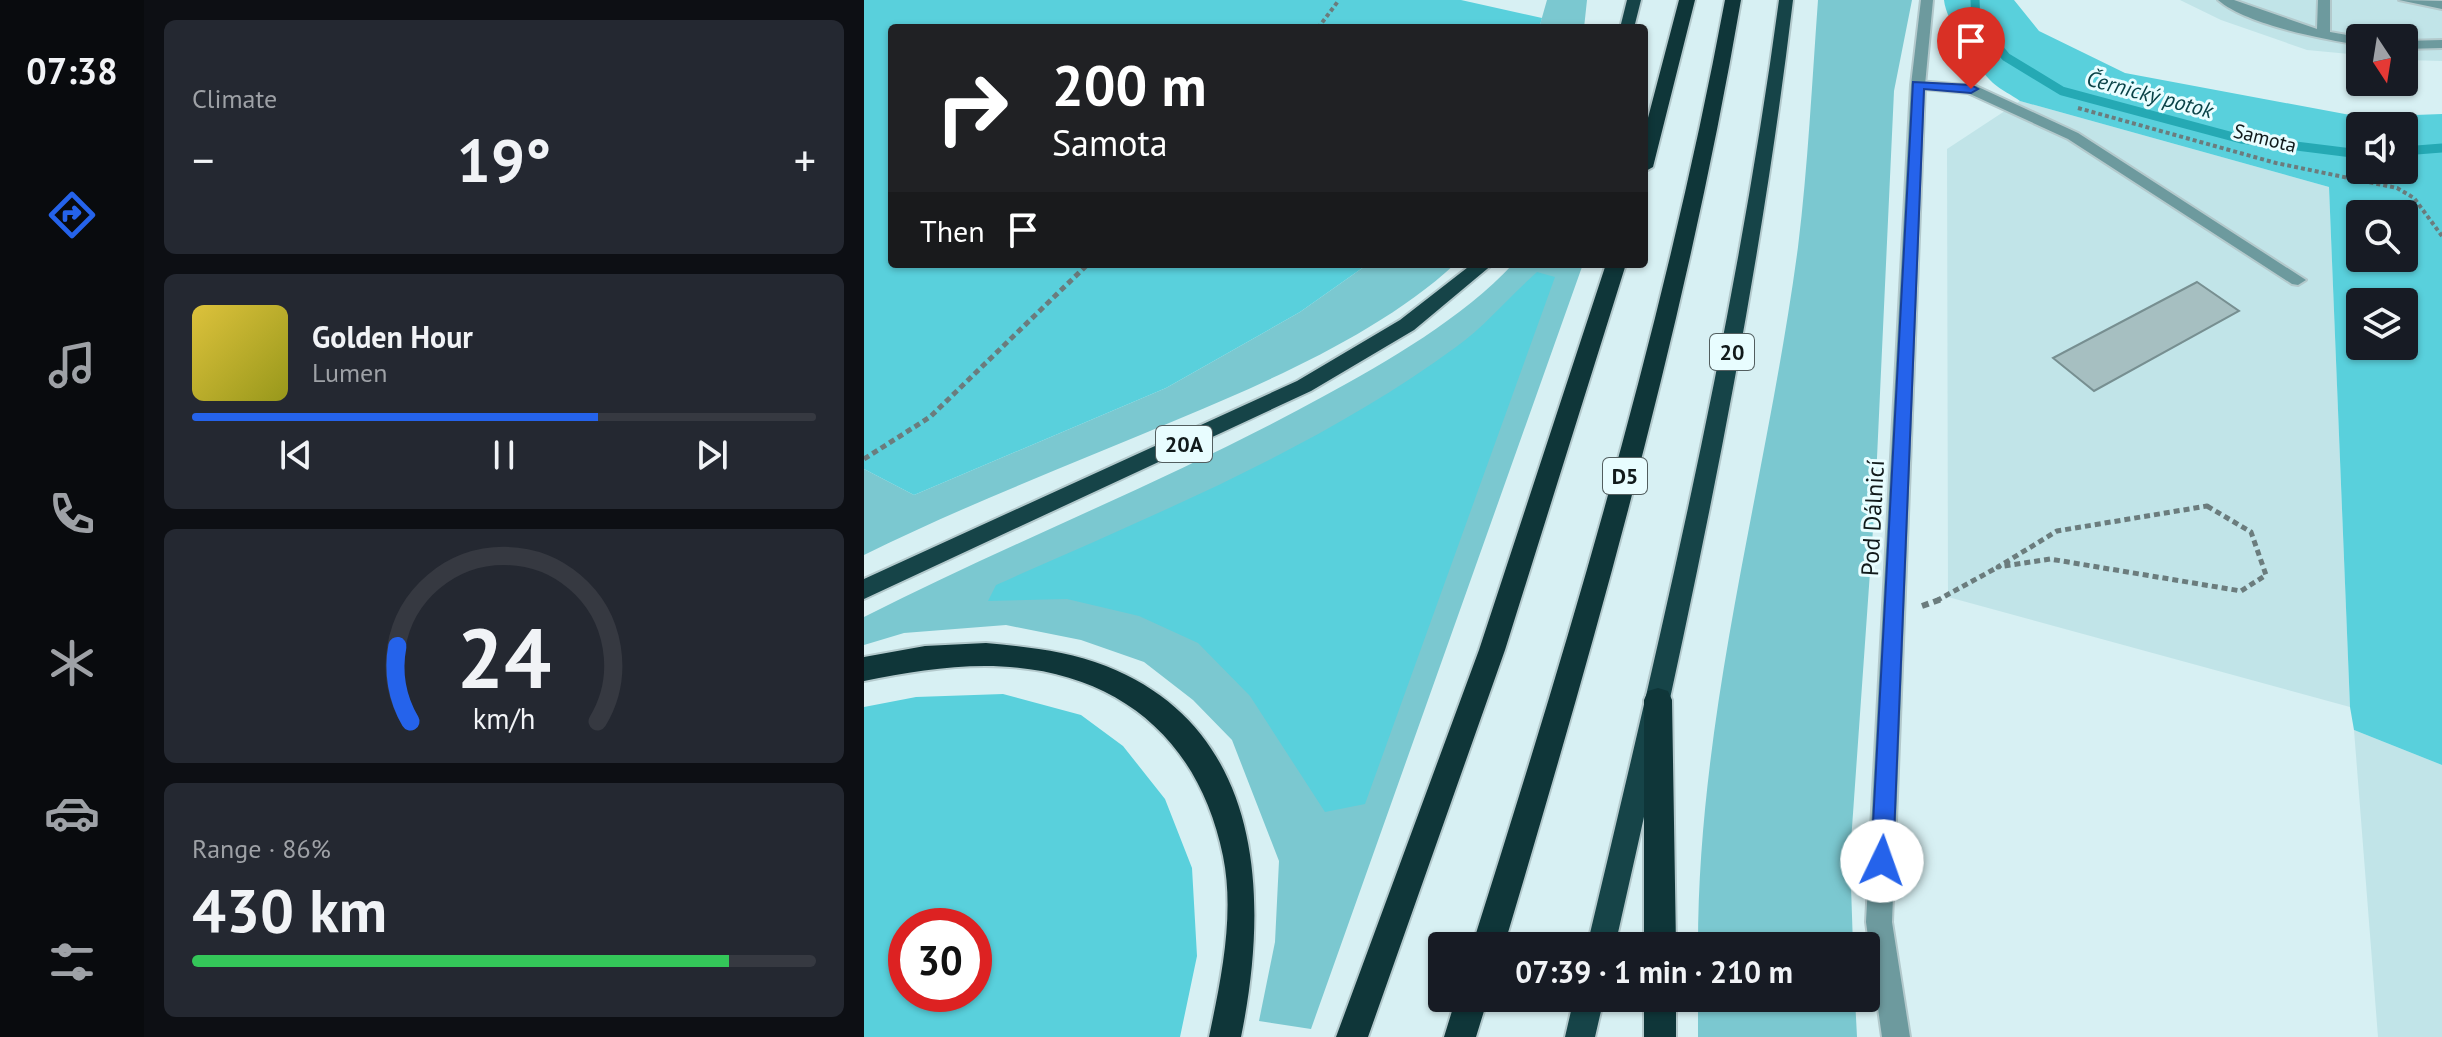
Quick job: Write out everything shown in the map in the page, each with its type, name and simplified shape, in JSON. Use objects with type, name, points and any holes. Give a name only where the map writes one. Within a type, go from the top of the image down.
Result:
[{"type":"highway","points":[[1628,24],[1634,0]]},
{"type":"highway","points":[[1648,151],[1687,0]]},
{"type":"highway","name":"D5","points":[[1492,932],[1573,671],[1687,243],[1733,0]]},
{"type":"highway","name":"20","points":[[1604,932],[1658,700],[1745,289],[1769,142],[1786,0]]},
{"type":"highway","name":"20A","points":[[864,589],[1304,386],[1407,325],[1479,268]]},
{"type":"highway","points":[[1352,1037],[1492,650],[1615,268]]},
{"type":"highway","points":[[864,669],[923,657],[979,652],[1021,654],[1061,661],[1129,688],[1156,707],[1180,731],[1216,787],[1237,855],[1242,940],[1225,1037]]},
{"type":"highway","points":[[1658,700],[1660,932]]},
{"type":"highway","points":[[1460,1037],[1468,1012]]},
{"type":"highway","points":[[1580,1037],[1586,1012]]},
{"type":"highway","points":[[1660,1012],[1660,1037]]},
{"type":"street","name":"Pod Dálnicí","points":[[1896,1037],[1879,922],[1918,85],[1927,0]]},
{"type":"street","points":[[2224,0],[2249,12],[2323,36],[2346,39]]},
{"type":"street","points":[[2323,36],[2324,0]]},
{"type":"street","points":[[2405,0],[2442,5]]},
{"type":"street","points":[[2418,45],[2442,44]]},
{"type":"street","points":[[1918,85],[1971,89],[2073,136],[2298,280]]},
{"type":"path","points":[[1321,24],[1339,0]]},
{"type":"path","name":"Samota","points":[[2064,104],[2276,163],[2397,188],[2414,198],[2442,236]]},
{"type":"path","points":[[864,459],[930,417],[1084,268]]},
{"type":"path","points":[[1948,597],[1997,567],[2057,531],[2207,506],[2251,532],[2266,575],[2241,591],[2050,559],[1997,567]]},
{"type":"shaded area","points":[[864,0],[1461,0],[1542,18],[1540,24],[888,24],[888,268],[1362,268],[1300,312],[1166,388],[914,495],[864,469]]},
{"type":"shaded area","points":[[1547,0],[1587,0],[1584,24],[1540,24]]},
{"type":"shaded area","points":[[1818,0],[1912,0],[1894,91],[1875,501],[1850,856],[1853,932],[1698,932],[1701,858],[1721,683],[1785,334],[1807,154]]},
{"type":"shaded area","points":[[1944,0],[2014,0],[2039,31],[2125,73],[2346,114],[2346,184],[2418,184],[2418,115],[2442,114],[2442,765],[2354,730],[2350,707],[2329,187],[2020,101],[1993,83],[1956,32]]},
{"type":"shaded area","points":[[2180,0],[2442,0],[2442,61],[2418,60],[2418,24],[2346,24],[2346,54],[2307,50],[2221,20]]},
{"type":"shaded area","points":[[2020,101],[2329,187],[2350,707],[1948,597],[1947,149]]},
{"type":"shaded area","points":[[1362,268],[1450,268],[1395,311],[1289,370],[982,501],[864,555],[864,469],[914,495],[1166,388],[1300,312]]},
{"type":"shaded area","points":[[1509,268],[1582,268],[1311,1029],[1259,1021],[1275,942],[1279,861],[1232,740],[1193,700],[1144,662],[1081,640],[1006,625],[904,633],[864,645],[864,617],[1268,426],[1399,353],[1448,320]]},
{"type":"shaded area","points":[[1537,272],[1555,277],[1365,804],[1325,812],[1250,696],[1198,643],[1139,616],[1067,599],[988,601],[996,585],[1233,478],[1348,417],[1456,347]]},
{"type":"shaded area","points":[[1003,694],[1081,715],[1123,746],[1165,799],[1192,868],[1197,956],[1180,1037],[864,1037],[864,707],[916,697]]},
{"type":"shaded area","points":[[2354,730],[2442,765],[2442,1037],[2378,1037]]},
{"type":"shaded area","points":[[1698,1012],[1856,1012],[1857,1037],[1698,1037]]},
{"type":"building","points":[[2197,282],[2239,311],[2094,391],[2053,358]]},
{"type":"waterway","name":"Černický potok","points":[[1975,0],[1976,21],[2006,57],[2062,91],[2241,139],[2346,152]]},
{"type":"waterway","name":"Černický potok","points":[[2418,150],[2442,148]]},
{"type":"route","points":[[1882,861],[1918,85],[1971,89]]}]
